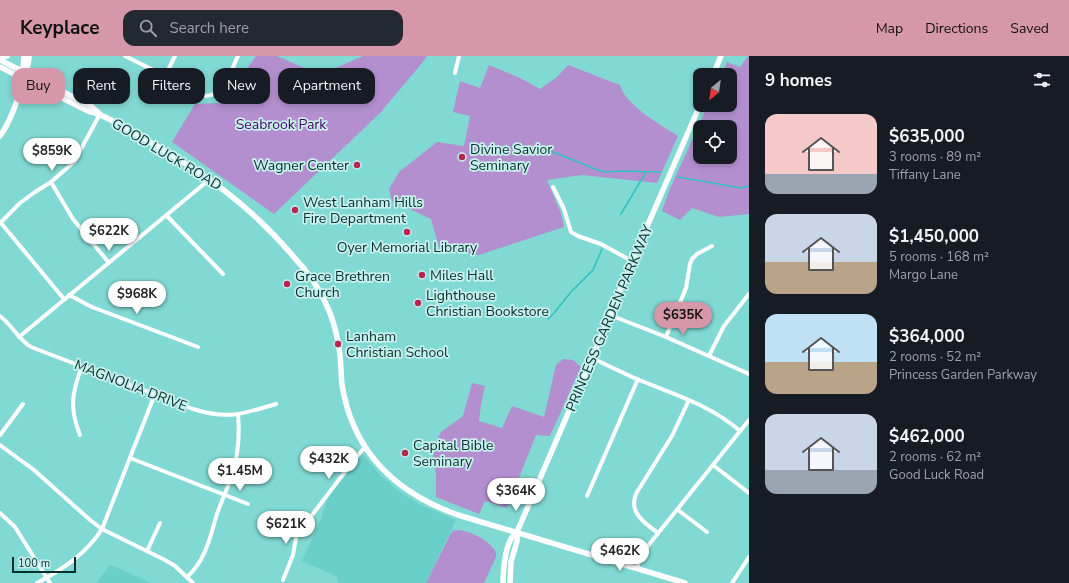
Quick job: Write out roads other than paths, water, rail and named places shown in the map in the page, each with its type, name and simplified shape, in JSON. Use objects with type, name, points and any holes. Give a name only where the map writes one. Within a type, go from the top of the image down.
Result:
[{"type":"main road","points":[[0,57],[7,56]]},
{"type":"main road","points":[[23,68],[24,56]]},
{"type":"main road","points":[[28,68],[29,56]]},
{"type":"main road","points":[[716,68],[721,56]]},
{"type":"main road","name":"GOOD LUCK ROAD","points":[[0,60],[12,68]]},
{"type":"main road","name":"GOOD LUCK ROAD","points":[[0,67],[12,72]]},
{"type":"main road","name":"GOOD LUCK ROAD","points":[[65,99],[88,112],[100,114],[210,179],[243,205],[268,228],[307,272],[321,293],[331,314],[340,353],[342,383],[352,423],[365,447],[391,477],[431,504],[458,515],[685,583]]},
{"type":"main road","points":[[0,136],[16,104]]},
{"type":"main road","name":"PRINCESS GARDEN PARKWAY","points":[[517,532],[697,112]]},
{"type":"main road","points":[[503,583],[506,555],[511,539],[517,532]]},
{"type":"main road","points":[[510,583],[511,562],[517,541],[517,532]]},
{"type":"street","points":[[125,56],[149,68]]},
{"type":"street","points":[[169,68],[175,56]]},
{"type":"street","points":[[205,95],[212,96],[219,92],[238,56]]},
{"type":"street","points":[[455,72],[459,56]]},
{"type":"street","points":[[64,299],[0,223],[27,197],[51,182],[69,168],[78,158],[100,114]]},
{"type":"street","points":[[19,337],[210,179]]},
{"type":"street","points":[[51,182],[73,219],[109,263]]},
{"type":"street","points":[[553,187],[564,208],[571,232],[601,244],[632,261]]},
{"type":"street","points":[[167,216],[223,274]]},
{"type":"street","points":[[666,337],[686,288],[692,259],[697,254],[712,246]]},
{"type":"street","points":[[709,356],[724,326],[749,294]]},
{"type":"street","points":[[69,295],[92,307],[198,347]]},
{"type":"street","points":[[610,315],[666,337],[749,374]]},
{"type":"street","name":"MAGNOLIA DRIVE","points":[[0,316],[13,328],[19,337],[31,347],[205,413],[238,415],[276,404]]},
{"type":"street","points":[[592,358],[689,400],[725,419],[740,431]]},
{"type":"street","points":[[80,434],[74,417],[72,401],[75,384],[82,366]]},
{"type":"street","points":[[587,496],[638,379]]},
{"type":"street","points":[[37,583],[77,558],[92,544],[102,529],[155,394]]},
{"type":"street","points":[[658,533],[648,526],[635,511],[633,499],[672,436],[689,400]]},
{"type":"street","points":[[0,435],[23,404]]},
{"type":"street","points":[[187,577],[194,571],[202,560],[232,474],[237,457],[239,434],[238,415]]},
{"type":"street","points":[[637,569],[641,555],[740,431],[747,426],[749,420]]},
{"type":"street","points":[[0,445],[34,470],[102,529],[165,560],[193,583]]},
{"type":"street","points":[[283,580],[292,555],[297,532],[306,523],[365,447]]},
{"type":"street","points":[[130,458],[248,504]]},
{"type":"street","points":[[713,465],[749,493]]},
{"type":"street","points":[[678,510],[707,532]]},
{"type":"street","points":[[0,513],[14,527],[50,583]]},
{"type":"street","points":[[147,551],[160,522]]},
{"type":"street","points":[[732,583],[749,557]]},
{"type":"waterway","points":[[538,146],[605,172],[661,172]]},
{"type":"waterway","points":[[621,214],[646,172]]},
{"type":"waterway","points":[[678,177],[741,188],[749,186]]},
{"type":"waterway","points":[[548,319],[571,292],[593,270],[602,249]]},
{"type":"place","name":"Divine Savior Seminary","points":[[462,157]]},
{"type":"place","name":"Wagner Center","points":[[357,165]]},
{"type":"place","name":"West Lanham Hills Fire Department","points":[[295,210]]},
{"type":"place","name":"Oyer Memorial Library","points":[[407,232]]},
{"type":"place","name":"Miles Hall","points":[[422,275]]},
{"type":"place","name":"Grace Brethren Church","points":[[287,284]]},
{"type":"place","name":"Lighthouse Christian Bookstore","points":[[418,303]]},
{"type":"place","name":"Lanham Christian School","points":[[338,344]]},
{"type":"place","name":"Capital Bible Seminary","points":[[405,453]]},
{"type":"park label","name":"Seabrook Park","points":[[281,124]]}]
